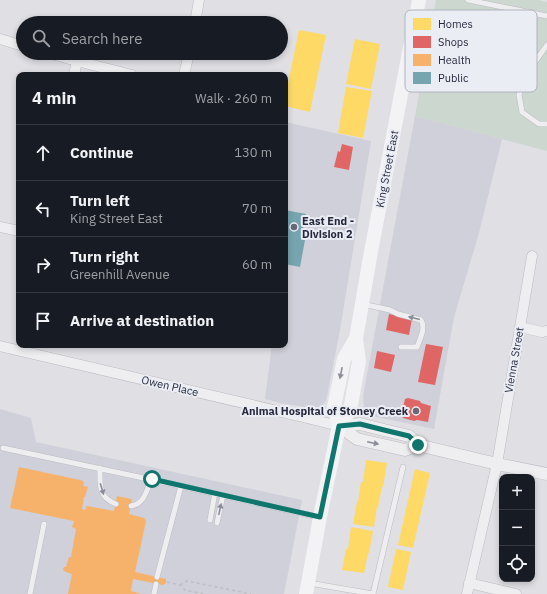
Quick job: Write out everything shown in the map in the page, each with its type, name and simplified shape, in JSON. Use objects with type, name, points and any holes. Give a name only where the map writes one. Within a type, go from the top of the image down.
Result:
[{"type":"main road","name":"King Street East","points":[[417,10],[419,0]]},
{"type":"main road","name":"King Street East","points":[[307,588],[339,426],[334,407],[344,359],[356,338],[405,73]]},
{"type":"street","points":[[196,16],[199,0]]},
{"type":"street","points":[[0,39],[16,44]]},
{"type":"street","points":[[72,60],[120,72]]},
{"type":"street","points":[[185,72],[187,60]]},
{"type":"street","points":[[74,72],[76,61]]},
{"type":"street","points":[[0,227],[16,230]]},
{"type":"street","name":"Vienna Street","points":[[467,594],[497,464],[532,256]]},
{"type":"street","points":[[520,327],[542,332],[547,331]]},
{"type":"street","name":"Owen Place","points":[[0,346],[339,426]]},
{"type":"street","points":[[339,426],[357,439],[405,450],[418,445],[497,464],[547,474]]},
{"type":"street","points":[[469,583],[516,594]]},
{"type":"lane","points":[[468,0],[517,10]]},
{"type":"lane","points":[[537,14],[547,16]]},
{"type":"lane","points":[[537,59],[547,45]]},
{"type":"lane","points":[[520,92],[519,95],[522,112],[538,124],[547,124]]},
{"type":"lane","points":[[362,304],[390,310],[423,322],[423,328],[417,347],[401,347]]},
{"type":"lane","points":[[3,448],[152,479],[320,517]]},
{"type":"lane","points":[[307,588],[373,594],[402,467]]},
{"type":"lane","points":[[100,468],[100,486],[104,496],[108,501],[116,504]]},
{"type":"lane","points":[[131,506],[136,505],[144,498],[152,479]]},
{"type":"lane","points":[[157,577],[182,486]]},
{"type":"lane","points":[[210,520],[215,493]]},
{"type":"lane","points":[[217,523],[223,495]]},
{"type":"lane","points":[[30,594],[44,524]]},
{"type":"lane","points":[[154,594],[156,584]]},
{"type":"path","points":[[180,585],[187,581],[251,594]]},
{"type":"path","points":[[166,582],[180,585],[185,590],[203,594]]},
{"type":"shaded area","points":[[436,0],[539,0],[547,2],[547,151],[415,116],[419,92],[537,92],[537,10],[434,10]]},
{"type":"shaded area","points":[[415,116],[502,139],[479,233],[454,317],[434,429],[367,415],[364,407],[363,396]]},
{"type":"shaded area","points":[[288,123],[371,141],[340,330],[326,401],[319,408],[311,408],[265,399],[272,348],[288,348]]},
{"type":"shaded area","points":[[0,409],[31,418],[36,442],[302,500],[284,594],[0,594]]},
{"type":"building: Homes","points":[[299,30],[326,35],[310,112],[288,107],[288,83]]},
{"type":"building: Homes","points":[[355,39],[380,44],[371,89],[346,84]]},
{"type":"building: Homes","points":[[346,87],[372,91],[363,138],[338,133]]},
{"type":"building: Homes","points":[[366,460],[387,463],[374,527],[353,524],[361,482],[363,482]]},
{"type":"building: Homes","points":[[415,469],[430,473],[413,548],[398,545]]},
{"type":"building: Homes","points":[[351,527],[373,531],[364,573],[342,570],[346,549],[348,549]]},
{"type":"building: Homes","points":[[396,549],[411,552],[403,590],[388,587]]},
{"type":"building: Shops","points":[[342,144],[353,147],[349,170],[334,167],[338,151],[340,152]]},
{"type":"building: Shops","points":[[389,314],[412,319],[409,335],[386,330]]},
{"type":"building: Shops","points":[[426,344],[443,347],[435,385],[418,382]]},
{"type":"building: Shops","points":[[377,351],[395,355],[391,372],[374,368]]},
{"type":"building: Shops","name":"Animal Hospital of Stoney Creek","points":[[408,398],[431,406],[428,422],[417,420],[414,421],[403,418],[401,415],[405,399]]},
{"type":"building: Health","points":[[19,467],[83,481],[83,486],[88,487],[84,497],[82,509],[85,510],[87,506],[114,511],[117,496],[131,499],[129,514],[144,518],[146,521],[135,572],[166,579],[166,583],[163,585],[133,579],[131,591],[141,594],[68,594],[72,574],[64,571],[63,569],[66,567],[69,557],[71,557],[76,529],[72,527],[74,521],[10,508]]},
{"type":"building: Public","name":"East End - Division 2","points":[[288,211],[306,214],[301,239],[305,240],[300,267],[288,265]]},
{"type":"place","name":"East End - Division 2","points":[[294,227]]},
{"type":"place","name":"Animal Hospital of Stoney Creek","points":[[416,411]]},
{"type":"route","points":[[152,479],[320,517],[339,426],[360,424],[409,436],[418,445]]}]
